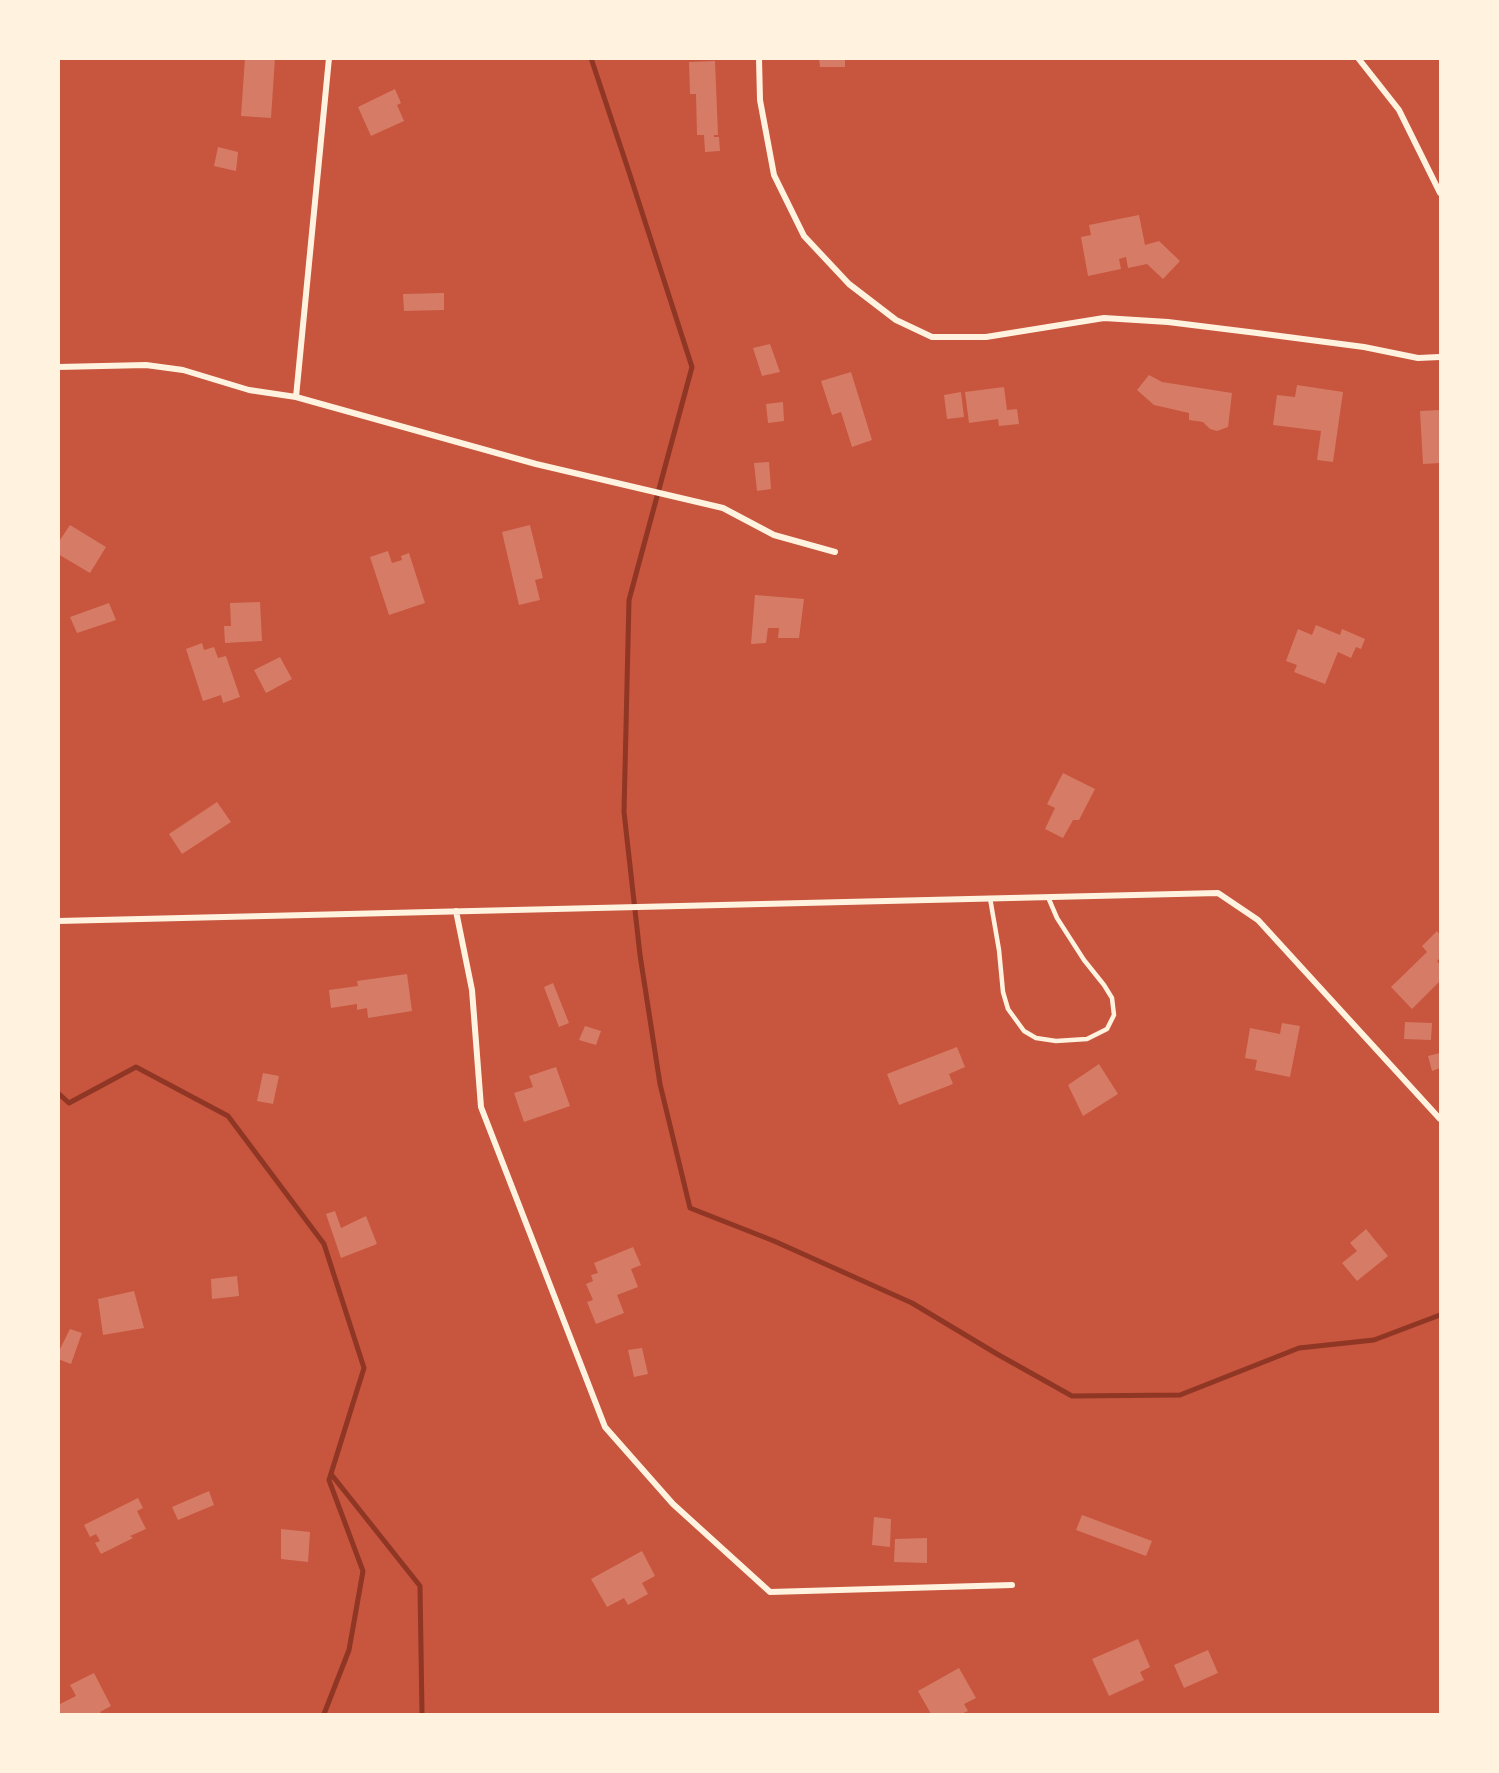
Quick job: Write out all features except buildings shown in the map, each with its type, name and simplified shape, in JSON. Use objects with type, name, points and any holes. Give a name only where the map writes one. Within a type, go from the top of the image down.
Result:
[{"type":"street","points":[[296,397],[329,58]]},
{"type":"street","points":[[759,58],[760,100],[774,175],[804,236],[849,284],[896,320],[932,337],[986,337],[1104,318],[1168,322],[1364,347],[1418,357],[1440,357]]},
{"type":"street","points":[[1358,58],[1399,110],[1440,193]]},
{"type":"street","points":[[58,367],[146,365],[183,370],[249,390],[296,397],[536,464],[723,508],[774,535],[835,552]]},
{"type":"street","points":[[58,921],[1218,893],[1258,920],[1440,1119]]},
{"type":"street","points":[[456,911],[472,990],[481,1107],[604,1427],[673,1504],[770,1592],[1012,1585]]},
{"type":"lane","points":[[990,898],[1003,992],[1008,1009],[1024,1031],[1036,1038],[1056,1041],[1087,1039],[1107,1029],[1114,1015],[1112,998],[1057,918],[1048,897]]},
{"type":"waterway","points":[[591,58],[692,367],[629,600],[624,812],[640,955],[660,1084],[690,1208],[774,1241],[912,1303],[1072,1396],[1180,1395],[1299,1348],[1374,1340],[1440,1315]]},
{"type":"waterway","points":[[58,1093],[69,1103],[136,1067],[228,1116],[324,1244],[364,1368],[329,1480],[363,1571],[349,1650],[324,1714]]},
{"type":"waterway","points":[[331,1474],[420,1586],[422,1714]]}]
